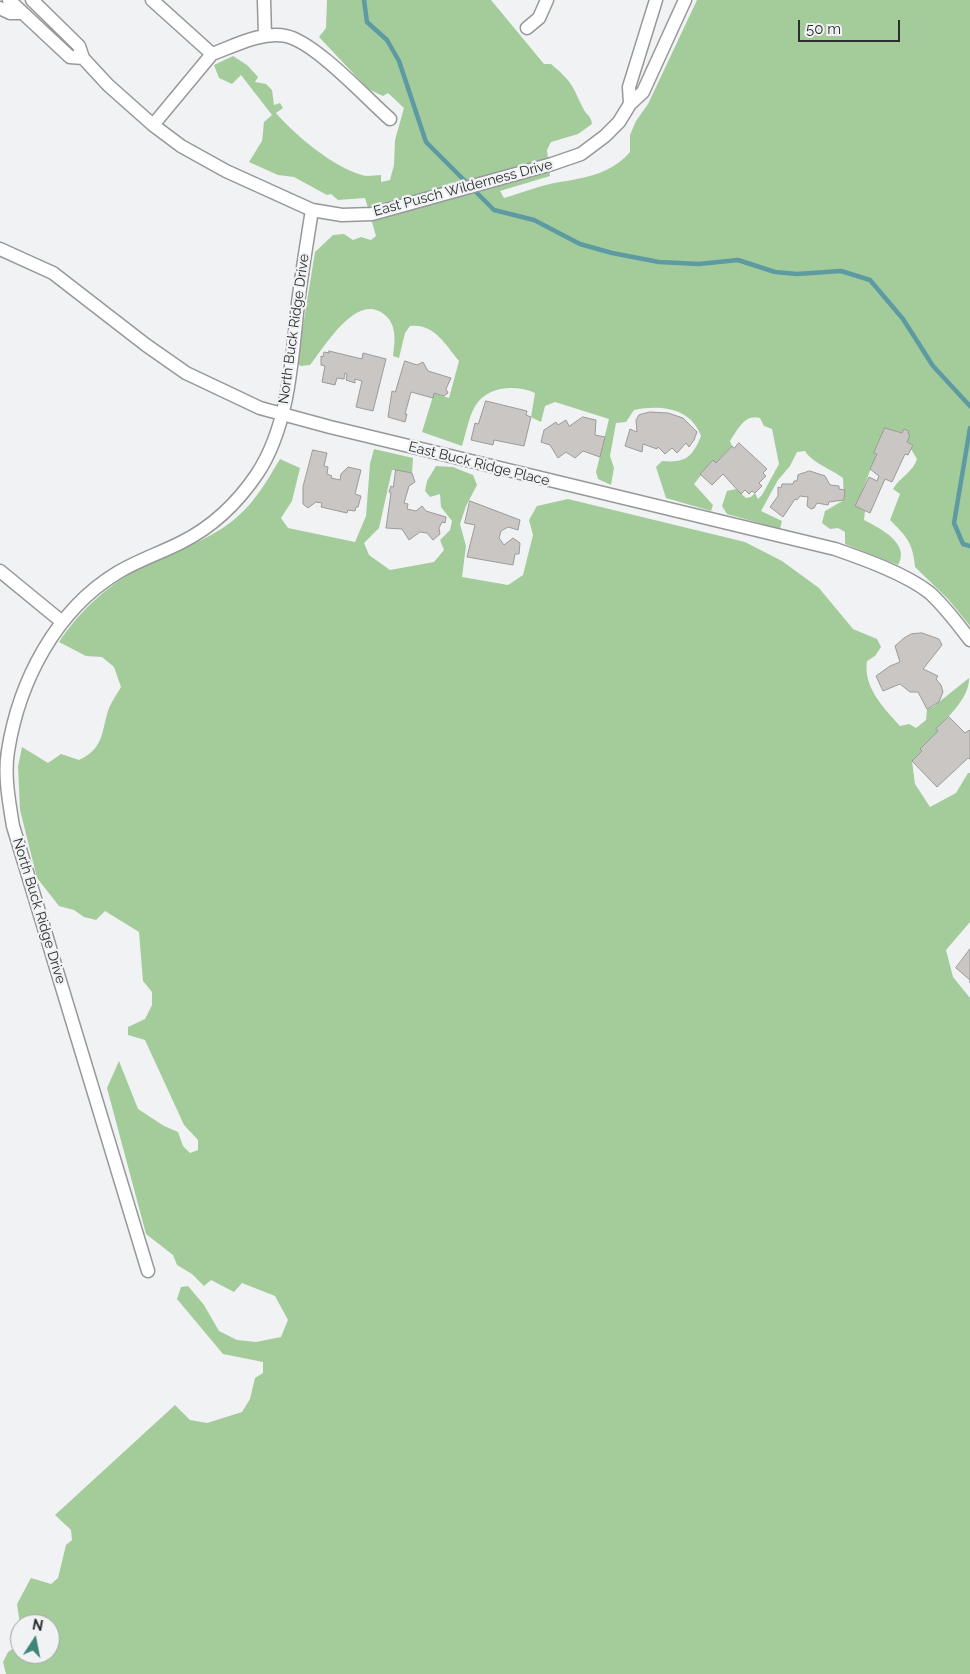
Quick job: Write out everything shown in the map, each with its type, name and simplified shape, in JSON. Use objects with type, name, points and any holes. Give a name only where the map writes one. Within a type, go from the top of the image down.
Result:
[{"type":"street","name":"East Pusch Wilderness Drive","points":[[9,0],[70,57],[83,58]]},
{"type":"street","name":"East Pusch Wilderness Drive","points":[[32,0],[80,46],[83,58],[108,85],[153,125],[181,146],[226,171],[312,210],[342,215],[372,214],[552,164],[581,154],[605,136],[619,122],[630,104],[643,92],[685,0]]},
{"type":"street","points":[[152,0],[212,54]]},
{"type":"street","points":[[264,0],[265,36]]},
{"type":"street","points":[[527,28],[538,18],[547,0]]},
{"type":"street","points":[[630,104],[629,87],[656,0]]},
{"type":"street","points":[[0,8],[10,13],[23,13]]},
{"type":"street","points":[[153,125],[212,54],[265,36],[286,36],[314,51],[390,119]]},
{"type":"street","name":"North Buck Ridge Drive","points":[[148,1271],[13,826],[4,751],[34,668],[62,621],[116,574],[142,559],[183,542],[221,515],[243,493],[258,472],[271,448],[281,414],[312,210]]},
{"type":"street","name":"East Buck Ridge Place","points":[[0,249],[53,274],[186,373],[260,408],[835,549],[865,559],[929,592],[952,616],[970,640]]},
{"type":"street","points":[[0,571],[62,621]]},
{"type":"green space","points":[[327,0],[491,0],[544,64],[551,64],[567,79],[591,119],[592,124],[578,134],[551,142],[547,150],[550,176],[500,191],[504,198],[546,185],[579,179],[607,170],[630,152],[630,135],[636,121],[648,104],[697,0],[970,0],[970,626],[948,599],[915,567],[911,546],[901,531],[890,520],[900,494],[893,489],[913,467],[917,459],[911,449],[913,445],[907,442],[910,435],[908,434],[909,431],[904,429],[902,433],[885,429],[874,452],[877,454],[856,506],[865,511],[864,520],[885,532],[897,543],[901,557],[898,565],[845,544],[845,532],[838,528],[830,529],[822,523],[825,511],[844,500],[843,478],[816,462],[805,451],[797,452],[790,466],[778,480],[761,511],[782,521],[780,529],[727,514],[722,506],[727,491],[736,489],[746,498],[751,497],[755,493],[758,499],[779,464],[772,429],[764,426],[760,418],[750,418],[742,424],[730,441],[732,446],[716,463],[713,460],[694,484],[713,505],[711,511],[666,498],[656,467],[662,461],[677,461],[687,458],[701,436],[690,419],[673,410],[644,408],[634,410],[626,422],[616,423],[610,456],[614,468],[611,485],[598,479],[596,472],[609,419],[555,402],[545,406],[541,422],[531,417],[535,393],[528,390],[505,388],[483,397],[472,412],[462,446],[422,432],[434,393],[449,398],[459,361],[438,336],[426,328],[410,326],[405,333],[399,358],[393,356],[394,334],[389,319],[374,309],[364,310],[353,315],[333,334],[310,365],[301,366],[297,363],[315,252],[333,235],[344,234],[353,240],[361,237],[371,240],[376,236],[365,198],[338,200],[331,194],[327,195],[294,177],[278,175],[249,162],[262,141],[264,122],[272,115],[241,75],[232,84],[219,78],[214,65],[233,56],[247,65],[258,77],[255,82],[266,84],[272,90],[274,105],[280,103],[283,108],[276,113],[293,131],[315,149],[351,171],[364,176],[381,175],[381,182],[390,180],[394,165],[395,140],[404,108],[388,93],[383,96],[368,89],[319,37],[326,28]]},
{"type":"green space","points":[[374,449],[413,458],[412,473],[392,470],[379,528],[364,543],[369,555],[390,570],[434,562],[444,550],[440,540],[450,530],[452,521],[441,507],[440,494],[430,497],[425,491],[427,481],[436,466],[453,467],[473,475],[477,485],[466,506],[460,524],[466,546],[462,577],[508,585],[523,575],[533,535],[529,520],[537,506],[568,499],[745,542],[782,561],[819,588],[853,629],[877,639],[881,647],[875,656],[867,661],[868,679],[876,696],[900,726],[909,724],[916,728],[926,720],[927,709],[934,706],[969,678],[966,692],[958,706],[936,729],[938,731],[920,749],[922,751],[912,761],[915,784],[930,807],[956,793],[968,773],[970,773],[970,922],[946,950],[953,977],[970,998],[970,1674],[6,1674],[3,1662],[10,1651],[10,1664],[60,1664],[60,1614],[18,1614],[17,1604],[31,1578],[51,1584],[58,1578],[66,1545],[72,1540],[71,1530],[55,1515],[175,1405],[190,1420],[207,1423],[242,1412],[250,1399],[255,1378],[263,1373],[263,1362],[223,1354],[177,1299],[181,1287],[188,1286],[204,1305],[219,1331],[237,1340],[256,1342],[281,1337],[288,1320],[275,1296],[242,1283],[234,1292],[211,1280],[204,1286],[192,1274],[177,1265],[173,1255],[146,1234],[107,1088],[119,1061],[138,1109],[164,1126],[178,1132],[183,1146],[190,1153],[198,1150],[198,1140],[184,1125],[145,1040],[128,1035],[128,1027],[145,1019],[152,1005],[152,992],[143,981],[139,932],[105,911],[96,920],[84,917],[74,910],[59,906],[37,878],[20,810],[18,767],[22,747],[48,763],[61,754],[79,760],[94,750],[98,744],[109,708],[121,687],[114,667],[102,657],[86,656],[59,642],[87,608],[109,588],[146,565],[193,544],[227,525],[244,511],[266,482],[280,459],[300,468],[292,501],[281,518],[288,528],[355,542],[366,516],[370,464]]},
{"type":"building","points":[[329,351],[362,359],[363,353],[386,359],[373,411],[356,407],[362,381],[355,379],[355,383],[346,380],[347,374],[345,373],[344,379],[337,378],[335,385],[322,382],[325,366],[321,365],[321,356],[323,357],[324,352],[329,353]]},
{"type":"building","points":[[405,361],[417,365],[423,362],[428,371],[451,378],[446,389],[448,393],[444,396],[434,393],[433,398],[411,392],[405,414],[407,414],[405,422],[388,417],[392,391],[395,392]]},
{"type":"building","points":[[486,401],[527,411],[526,415],[531,417],[524,446],[494,440],[493,445],[471,440],[475,423],[478,424]]},
{"type":"building","points":[[650,412],[668,413],[683,418],[697,432],[689,447],[686,443],[677,453],[672,448],[665,454],[658,447],[657,449],[643,444],[642,452],[625,446],[630,429],[637,432],[636,420],[639,415]]},
{"type":"building","points":[[583,417],[596,420],[595,435],[605,437],[600,457],[583,451],[575,458],[566,452],[558,458],[550,445],[541,442],[544,430],[556,422],[558,425],[566,420],[569,426]]},
{"type":"building","points":[[885,428],[902,433],[904,429],[909,431],[908,434],[910,435],[907,442],[913,445],[908,455],[905,454],[892,482],[885,479],[870,513],[855,506],[869,477],[877,481],[879,476],[870,469],[877,454],[874,453]]},
{"type":"building","points":[[739,443],[767,469],[763,473],[766,476],[759,483],[762,486],[755,493],[752,491],[749,494],[745,490],[741,494],[723,474],[712,485],[700,474],[713,460],[716,463],[732,446],[734,448]]},
{"type":"building","points":[[313,450],[327,453],[324,466],[328,467],[327,474],[332,476],[331,478],[340,480],[341,474],[348,467],[361,470],[355,494],[361,496],[355,511],[348,510],[347,513],[321,507],[322,503],[316,502],[308,508],[303,504],[303,487]]},
{"type":"building","points":[[396,470],[412,473],[415,482],[409,486],[404,503],[408,504],[407,509],[416,511],[422,506],[426,511],[446,517],[445,523],[442,522],[439,528],[440,534],[433,540],[427,533],[420,532],[409,540],[402,529],[386,528],[391,493],[389,492],[391,486],[393,487]]},
{"type":"building","points":[[810,471],[825,476],[830,485],[839,486],[839,489],[845,490],[844,500],[829,502],[828,505],[817,503],[811,509],[807,506],[808,497],[800,496],[797,500],[795,499],[783,517],[770,507],[778,496],[778,487],[781,488],[782,484],[793,484],[794,481],[797,481],[798,475]]},
{"type":"building","points":[[470,501],[520,520],[518,530],[508,527],[501,531],[499,538],[504,545],[513,538],[520,543],[519,554],[515,554],[513,565],[467,557],[475,525],[465,523]]},
{"type":"building","points":[[922,633],[939,639],[942,645],[923,669],[938,676],[936,679],[941,685],[943,692],[939,702],[927,709],[918,692],[910,692],[900,684],[883,691],[876,676],[890,666],[900,662],[895,646],[911,634]]},
{"type":"building","points":[[949,717],[965,733],[970,731],[970,759],[968,758],[937,787],[912,761],[922,751],[920,749],[938,731],[936,729]]},
{"type":"building","points":[[970,949],[970,980],[956,968]]},
{"type":"waterway","points":[[364,0],[367,22],[387,40],[399,61],[426,142],[494,210],[534,220],[580,244],[612,253],[659,262],[699,264],[738,260],[775,272],[797,274],[841,271],[870,280],[903,319],[933,366],[970,406]]},
{"type":"waterway","points":[[970,428],[954,523],[963,544],[970,546]]}]
